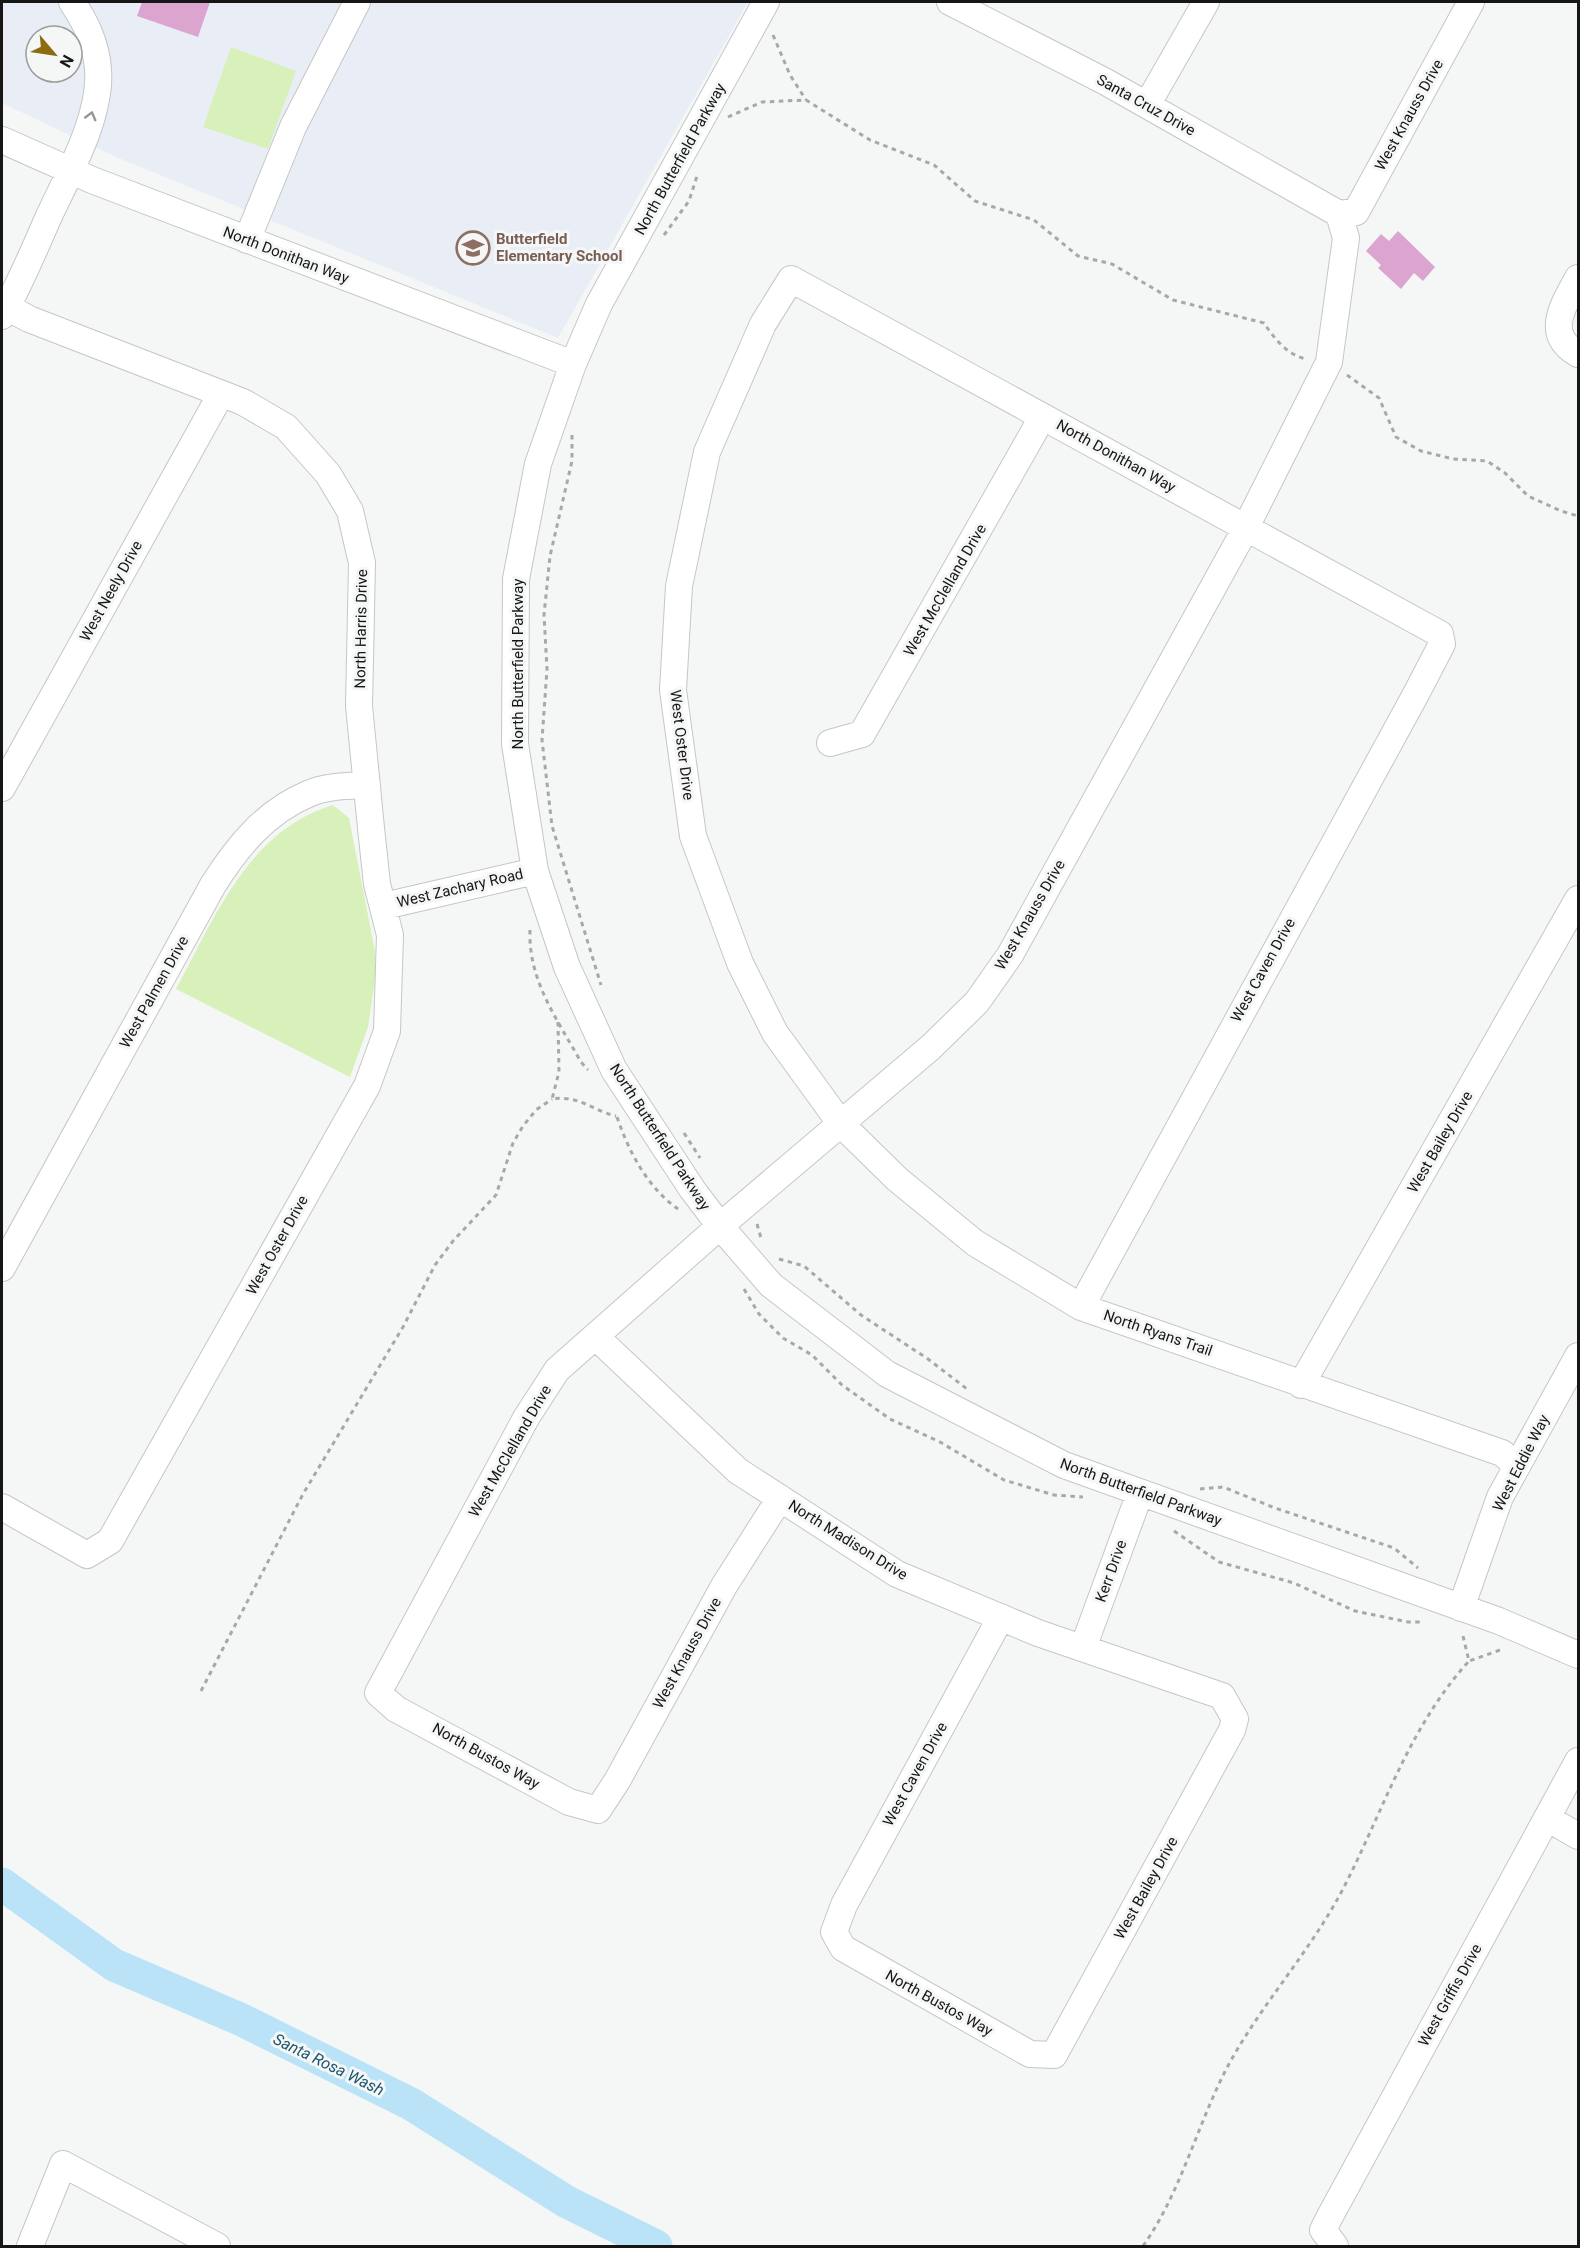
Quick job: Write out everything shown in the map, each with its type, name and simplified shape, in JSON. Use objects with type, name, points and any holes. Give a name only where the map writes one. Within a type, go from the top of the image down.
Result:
[{"type":"street","points":[[4,312],[87,130],[94,102],[98,72],[94,44],[72,2]]},
{"type":"street","points":[[246,240],[293,127],[357,2]]},
{"type":"street","name":"Santa Cruz Drive","points":[[950,2],[1148,105],[1339,214]]},
{"type":"street","points":[[1148,105],[1206,2]]},
{"type":"street","name":"West Knauss Drive","points":[[720,1227],[931,1047],[977,1002],[1010,955],[1246,528],[1329,362],[1346,238],[1339,214],[1356,213],[1471,2]]},
{"type":"street","name":"North Butterfield Parkway","points":[[765,3],[599,304],[573,364],[538,464],[516,579],[515,744],[536,872],[567,967],[614,1070],[720,1227],[771,1285],[887,1374],[1064,1465],[1499,1621],[1578,1655]]},
{"type":"street","name":"North Donithan Way","points":[[2,140],[69,171],[573,364]]},
{"type":"street","points":[[1578,278],[1561,309],[1557,324],[1568,348],[1578,354]]},
{"type":"street","name":"North Donithan Way","points":[[791,279],[1440,633]]},
{"type":"street","name":"West Oster Drive","points":[[791,279],[763,324],[707,452],[679,586],[674,690],[693,836],[740,963],[775,1033],[841,1124]]},
{"type":"street","name":"North Harris Drive","points":[[4,312],[40,323],[243,402],[286,427],[328,474],[350,511],[362,563],[359,706],[377,884],[384,906]]},
{"type":"street","name":"West Neely Drive","points":[[2,788],[221,394]]},
{"type":"street","name":"West McClelland Drive","points":[[830,743],[862,734],[931,617],[1035,430],[1040,415]]},
{"type":"street","name":"West Caven Drive","points":[[1081,1307],[1416,694],[1442,644],[1440,633]]},
{"type":"street","name":"West Palmen Drive","points":[[2,1268],[213,885],[236,848],[270,817],[308,793],[367,784]]},
{"type":"street","name":"West Zachary Road","points":[[384,906],[536,872]]},
{"type":"street","name":"West Bailey Drive","points":[[1301,1385],[1578,899]]},
{"type":"street","name":"West Oster Drive","points":[[2,1507],[87,1555],[110,1541],[134,1503],[367,1086],[387,1030],[390,934],[384,906]]},
{"type":"street","name":"North Ryans Trail","points":[[841,1124],[897,1179],[975,1243],[1081,1307],[1502,1453],[1517,1466]]},
{"type":"street","name":"West McClelland Drive","points":[[378,1693],[526,1418],[557,1370],[720,1227]]},
{"type":"street","name":"North Madison Drive","points":[[596,1337],[738,1471],[897,1574],[1083,1648],[1222,1696],[1235,1719]]},
{"type":"street","name":"West Eddie Way","points":[[1461,1608],[1500,1497],[1578,1356]]},
{"type":"street","name":"Kerr Drive","points":[[1083,1648],[1140,1493]]},
{"type":"street","name":"West Knauss Drive","points":[[598,1810],[617,1781],[724,1586],[780,1498]]},
{"type":"street","name":"West Caven Drive","points":[[834,1932],[844,1905],[1002,1617]]},
{"type":"street","name":"North Bustos Way","points":[[378,1693],[396,1709],[569,1802],[598,1810]]},
{"type":"street","name":"West Bailey Drive","points":[[1054,2055],[1226,1741],[1235,1719]]},
{"type":"street","name":"West Griffis Drive","points":[[1329,2238],[1578,1761]]},
{"type":"street","points":[[1547,1818],[1578,1836]]},
{"type":"street","name":"North Bustos Way","points":[[834,1932],[843,1948],[1030,2054],[1054,2055]]},
{"type":"street","points":[[30,2247],[63,2164],[217,2247]]},
{"type":"path","points":[[765,3],[771,30],[790,75],[807,100],[870,140],[934,165],[975,201],[1034,220],[1078,256],[1112,264],[1173,300],[1264,322],[1276,341],[1300,358],[1329,362],[1379,398],[1396,437],[1421,452],[1453,459],[1487,461],[1505,473],[1528,496],[1578,516]]},
{"type":"path","points":[[723,126],[728,117],[762,102],[807,100]]},
{"type":"path","points":[[658,244],[689,201],[698,171]]},
{"type":"path","points":[[572,430],[572,461],[549,568],[544,615],[547,669],[542,740],[552,826],[602,989]]},
{"type":"path","points":[[552,1099],[559,1072],[558,1020]]},
{"type":"path","points":[[201,1691],[303,1494],[403,1327],[435,1265],[496,1195],[513,1143],[523,1126],[536,1110],[552,1099],[576,1099],[605,1114],[616,1116]]},
{"type":"path","points":[[683,1131],[706,1167]]},
{"type":"path","points":[[753,1198],[762,1241]]},
{"type":"path","points":[[774,1253],[779,1259],[804,1266],[861,1315],[928,1359],[970,1392]]},
{"type":"path","points":[[741,1281],[746,1296],[783,1338],[812,1355],[842,1385],[890,1419],[940,1442],[1005,1480],[1054,1495],[1083,1497]]},
{"type":"path","points":[[1191,1489],[1223,1487],[1275,1508],[1394,1548],[1425,1573]]},
{"type":"path","points":[[1174,1531],[1219,1562],[1294,1583],[1355,1611],[1408,1622],[1421,1622]]},
{"type":"path","points":[[1463,1636],[1469,1661]]},
{"type":"path","points":[[1143,2247],[1172,2193],[1230,2062],[1249,2029],[1303,1954],[1343,1889],[1415,1735],[1469,1661],[1500,1650]]},
{"type":"shaded area","name":"Butterfield Elementary School","points":[[2,2],[748,2],[558,338],[116,157],[2,103]]},
{"type":"green space","points":[[231,47],[296,71],[268,149],[203,127]]},
{"type":"green space","points":[[333,805],[349,818],[375,951],[375,980],[368,1027],[350,1077],[176,989],[220,906],[256,856],[278,835],[303,817]]},
{"type":"building","points":[[142,2],[210,2],[198,37],[137,16]]},
{"type":"building","points":[[1398,231],[1435,267],[1423,281],[1414,273],[1401,289],[1378,268],[1381,265],[1366,251],[1381,234],[1389,241]]},
{"type":"waterway","name":"Santa Rosa Wash","points":[[2,1884],[114,1965],[242,2020],[411,2104],[567,2202],[656,2246]]},
{"type":"place","name":"Butterfield Elementary School","points":[[473,248]]}]
